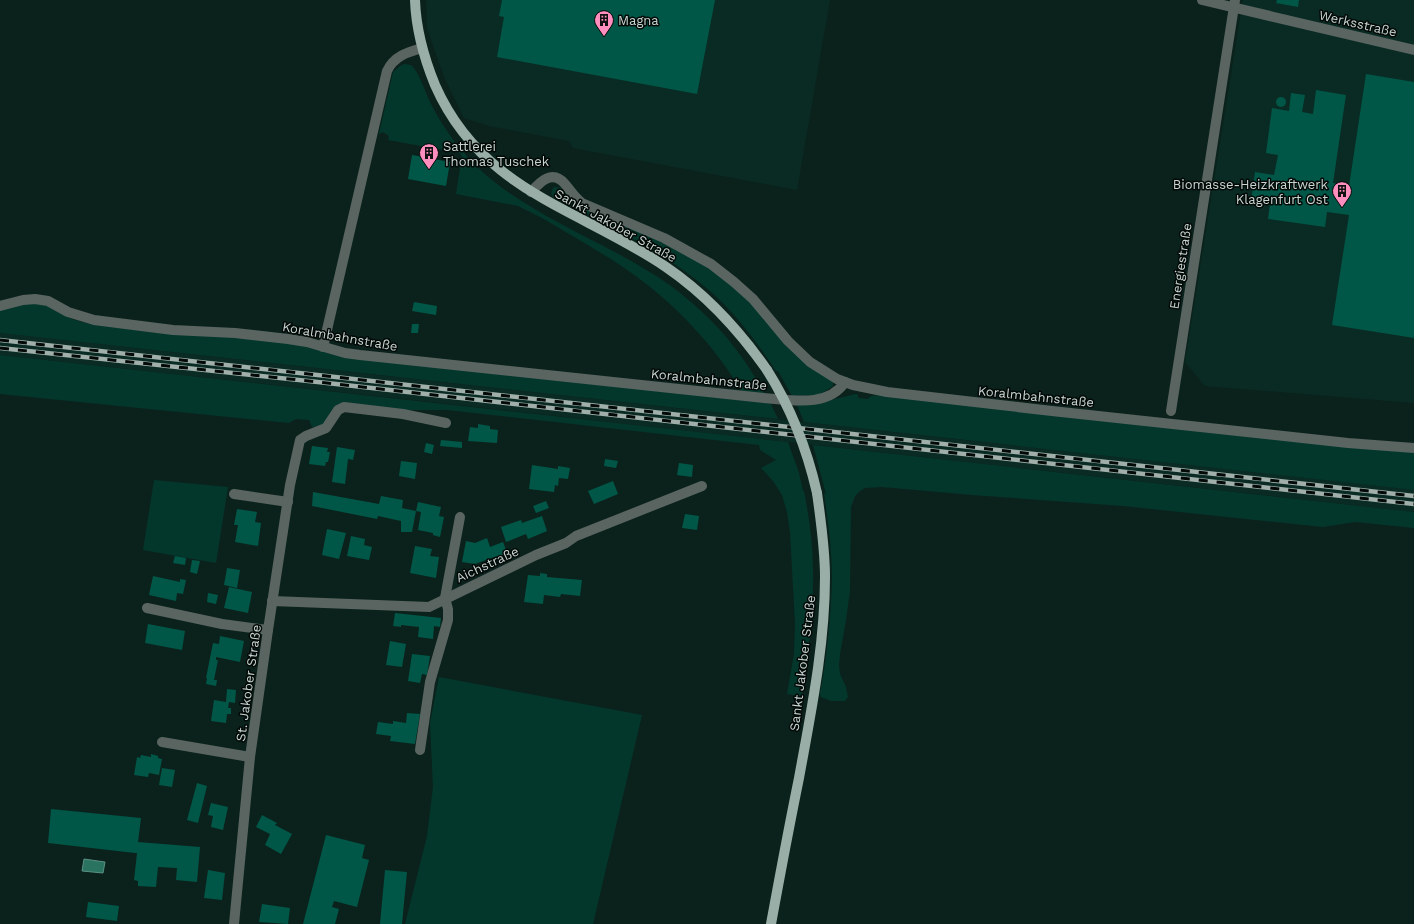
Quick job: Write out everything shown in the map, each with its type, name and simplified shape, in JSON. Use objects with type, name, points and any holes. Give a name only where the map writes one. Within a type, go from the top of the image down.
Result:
[{"type":"main road","points":[[415,0],[416,17],[422,48]]},
{"type":"main road","name":"Sankt Jakober Straße","points":[[422,48],[440,96],[454,120],[473,144],[493,164],[516,182],[634,247],[677,275],[702,294],[729,321],[767,370],[782,396],[799,433],[817,493],[822,528],[825,570],[823,618],[806,740],[771,924]]},
{"type":"street","name":"Werksstraße","points":[[1202,0],[1234,4],[1414,50]]},
{"type":"street","name":"Energiestraße","points":[[1171,411],[1234,4]]},
{"type":"street","points":[[323,347],[387,71],[394,60],[399,56],[422,48]]},
{"type":"street","points":[[532,192],[545,179],[549,178],[559,180],[563,182],[582,203],[664,238],[697,255],[723,273],[744,291],[760,307],[788,341],[810,362],[845,382]]},
{"type":"street","name":"Koralmbahnstraße","points":[[0,306],[23,300],[35,299],[48,301],[76,315],[100,321],[172,330],[231,333],[288,339],[345,353],[386,358],[764,398],[812,400],[834,394],[845,382],[874,390],[956,400],[1348,443],[1414,448]]},
{"type":"street","name":"St. Jakober Straße","points":[[234,924],[250,757],[272,601],[300,440],[326,428],[338,410],[344,408],[402,414],[446,423]]},
{"type":"street","name":"Aichstraße","points":[[272,601],[429,607],[536,555],[566,544],[576,536],[702,486]]},
{"type":"street","points":[[234,494],[288,502]]},
{"type":"street","points":[[420,750],[430,682],[448,620],[448,609],[445,598],[460,517]]},
{"type":"street","points":[[147,608],[222,624],[268,630]]},
{"type":"street","points":[[162,742],[250,757]]},
{"type":"shaded area","points":[[426,0],[830,0],[797,190],[573,148],[569,141],[489,126],[464,118],[444,77],[427,28]]},
{"type":"shaded area","points":[[1243,0],[1414,0],[1414,403],[1205,386],[1185,362]]},
{"type":"shaded area","points":[[404,64],[411,65],[414,68],[442,123],[462,151],[478,168],[507,192],[553,220],[648,271],[671,286],[701,311],[728,339],[746,363],[766,395],[742,392],[720,359],[694,327],[649,286],[598,251],[546,220],[518,206],[456,194],[462,156],[460,153],[388,140],[389,136],[383,132],[379,134],[393,72]]},
{"type":"shaded area","points":[[555,187],[561,188],[565,192],[679,249],[728,281],[833,382],[833,386],[819,395],[792,396],[778,371],[776,371],[746,329],[729,309],[710,291],[675,264],[656,252],[598,220],[558,199],[557,200],[551,193]]},
{"type":"shaded area","points":[[29,303],[46,305],[72,319],[89,324],[230,336],[771,404],[778,419],[0,333],[0,310]]},
{"type":"shaded area","points":[[0,333],[1414,490],[1414,512],[0,355]]},
{"type":"shaded area","points":[[0,355],[788,442],[804,491],[809,520],[813,560],[812,617],[802,694],[801,696],[787,694],[794,654],[795,624],[790,532],[787,512],[782,495],[773,481],[761,468],[776,460],[760,450],[759,445],[447,410],[402,410],[354,404],[328,422],[312,427],[309,420],[296,419],[289,423],[0,394]]},
{"type":"shaded area","points":[[856,394],[858,395],[858,398],[868,399],[871,396],[880,395],[1414,451],[1414,490],[804,422],[797,405],[814,404]]},
{"type":"shaded area","points":[[813,445],[1414,512],[1414,528],[1355,522],[1323,527],[1123,506],[882,487],[865,488],[855,496],[851,507],[850,591],[839,666],[840,674],[846,687],[848,697],[845,701],[831,701],[821,697],[820,694],[830,622],[832,568],[830,536],[824,493],[826,494]]},
{"type":"shaded area","points":[[154,480],[228,487],[216,563],[143,550]]},
{"type":"shaded area","points":[[439,677],[642,715],[593,924],[405,924],[427,836],[433,787],[430,723]]},
{"type":"shaded area","points":[[84,859],[105,862],[103,873],[82,871]]},
{"type":"building","name":"Magna","points":[[502,0],[715,0],[697,94],[497,57],[504,17],[499,16]]},
{"type":"building","points":[[1277,0],[1299,0],[1298,7],[1276,3]]},
{"type":"building","name":"Biomasse-Heizkraftwerk Klagenfurt Ost","points":[[1366,74],[1414,82],[1414,338],[1332,325],[1349,215],[1327,212],[1325,227],[1268,219],[1270,204],[1251,201],[1255,172],[1274,175],[1278,155],[1266,153],[1272,108],[1289,111],[1291,93],[1305,95],[1302,112],[1313,114],[1316,90],[1346,95],[1333,183],[1349,186]]},
{"type":"building","points":[[1279,97],[1283,97],[1285,98],[1285,106],[1279,107],[1276,104],[1276,100]]},
{"type":"building","name":"Sattlerei Thomas Tuschek","points":[[412,155],[450,162],[446,186],[408,179]]},
{"type":"building","points":[[414,302],[437,306],[436,315],[412,311]]},
{"type":"building","points":[[412,324],[419,324],[418,333],[411,333]]},
{"type":"building","points":[[478,424],[490,426],[490,429],[498,430],[497,443],[468,441],[470,427],[478,428]]},
{"type":"building","points":[[441,440],[462,442],[462,448],[440,446]]},
{"type":"building","points":[[426,443],[434,445],[432,454],[424,452]]},
{"type":"building","points":[[312,446],[328,448],[327,452],[330,452],[328,462],[326,462],[325,466],[309,464]]},
{"type":"building","points":[[337,447],[355,450],[353,460],[348,459],[345,484],[332,482]]},
{"type":"building","points":[[605,459],[618,461],[616,468],[604,466]]},
{"type":"building","points":[[401,461],[417,463],[415,479],[399,476]]},
{"type":"building","points":[[679,463],[693,465],[692,477],[677,475]]},
{"type":"building","points":[[532,465],[558,469],[558,466],[570,468],[568,479],[559,478],[558,486],[555,485],[554,492],[529,489]]},
{"type":"building","points":[[613,481],[618,494],[594,504],[588,491]]},
{"type":"building","points":[[313,492],[379,504],[381,496],[403,500],[402,508],[416,511],[412,532],[401,532],[401,521],[378,516],[377,519],[312,506]]},
{"type":"building","points":[[546,501],[549,508],[536,513],[533,506]]},
{"type":"building","points":[[418,502],[441,507],[439,516],[444,517],[440,537],[433,535],[433,533],[418,530],[421,512],[416,511]]},
{"type":"building","points":[[237,509],[257,512],[255,522],[261,523],[258,546],[235,542],[238,525],[234,525]]},
{"type":"building","points":[[685,514],[699,516],[697,530],[682,528]]},
{"type":"building","points":[[542,516],[547,531],[528,539],[526,534],[506,542],[501,527],[521,520],[522,523]]},
{"type":"building","points":[[327,529],[346,533],[339,559],[322,555]]},
{"type":"building","points":[[351,536],[365,539],[364,545],[372,547],[369,560],[347,556]]},
{"type":"building","points":[[487,538],[490,547],[503,542],[508,555],[496,560],[494,557],[475,564],[462,562],[466,541],[475,543]]},
{"type":"building","points":[[415,546],[432,549],[430,556],[439,557],[436,578],[410,573]]},
{"type":"building","points":[[175,556],[186,558],[185,565],[173,563]]},
{"type":"building","points":[[192,560],[200,561],[197,574],[190,572]]},
{"type":"building","points":[[227,568],[240,570],[237,588],[224,585]]},
{"type":"building","points":[[540,573],[547,574],[547,577],[582,580],[580,596],[561,594],[560,597],[544,595],[543,604],[524,602],[528,575],[540,576]]},
{"type":"building","points":[[153,576],[180,582],[180,579],[186,580],[183,594],[177,593],[176,601],[149,595]]},
{"type":"building","points":[[229,587],[252,592],[248,613],[224,608]]},
{"type":"building","points":[[208,593],[218,595],[216,604],[207,602]]},
{"type":"building","points":[[395,613],[441,618],[440,627],[434,626],[433,639],[418,637],[419,627],[401,625],[401,627],[393,626]]},
{"type":"building","points":[[148,624],[185,631],[182,650],[145,643]]},
{"type":"building","points":[[220,636],[244,641],[240,662],[216,657],[216,660],[218,660],[214,680],[217,680],[216,686],[206,684],[206,678],[213,643],[219,644]]},
{"type":"building","points":[[390,641],[406,644],[402,667],[386,665]]},
{"type":"building","points":[[412,654],[430,656],[427,675],[422,674],[420,683],[408,681]]},
{"type":"building","points":[[227,689],[236,690],[235,703],[229,702],[228,708],[231,708],[231,714],[227,714],[226,723],[211,721],[214,700],[226,702]]},
{"type":"building","points":[[407,713],[420,714],[415,744],[390,741],[391,736],[376,734],[378,722],[393,724],[393,721],[406,723]]},
{"type":"building","points":[[151,754],[162,759],[159,775],[149,773],[148,777],[134,775],[137,757],[140,758],[141,755],[151,757]]},
{"type":"building","points":[[162,768],[175,770],[172,787],[159,785]]},
{"type":"building","points":[[197,783],[207,786],[198,823],[187,820]]},
{"type":"building","points":[[211,803],[228,807],[223,830],[211,827],[213,816],[208,815]]},
{"type":"building","points":[[51,809],[141,818],[138,842],[200,847],[197,882],[176,880],[177,868],[158,867],[156,887],[138,886],[138,881],[134,880],[137,853],[48,843]]},
{"type":"building","points":[[262,815],[277,823],[275,825],[292,834],[281,854],[265,845],[270,834],[256,827]]},
{"type":"building","points":[[326,835],[365,845],[362,858],[369,860],[357,907],[334,901],[332,907],[339,909],[335,924],[303,924]]},
{"type":"building","points":[[208,870],[225,873],[222,900],[204,898]]},
{"type":"building","points":[[385,870],[407,872],[402,924],[380,924]]},
{"type":"building","points":[[88,902],[119,906],[117,921],[86,917]]},
{"type":"building","points":[[262,904],[290,908],[288,924],[259,922]]},
{"type":"railway","points":[[0,340],[1414,496]]},
{"type":"railway","points":[[0,348],[1414,504]]},
{"type":"place","name":"Magna","points":[[604,37]]},
{"type":"place","name":"Sattlerei Thomas Tuschek","points":[[429,170]]},
{"type":"place","name":"Biomasse-Heizkraftwerk Klagenfurt Ost","points":[[1342,208]]}]
